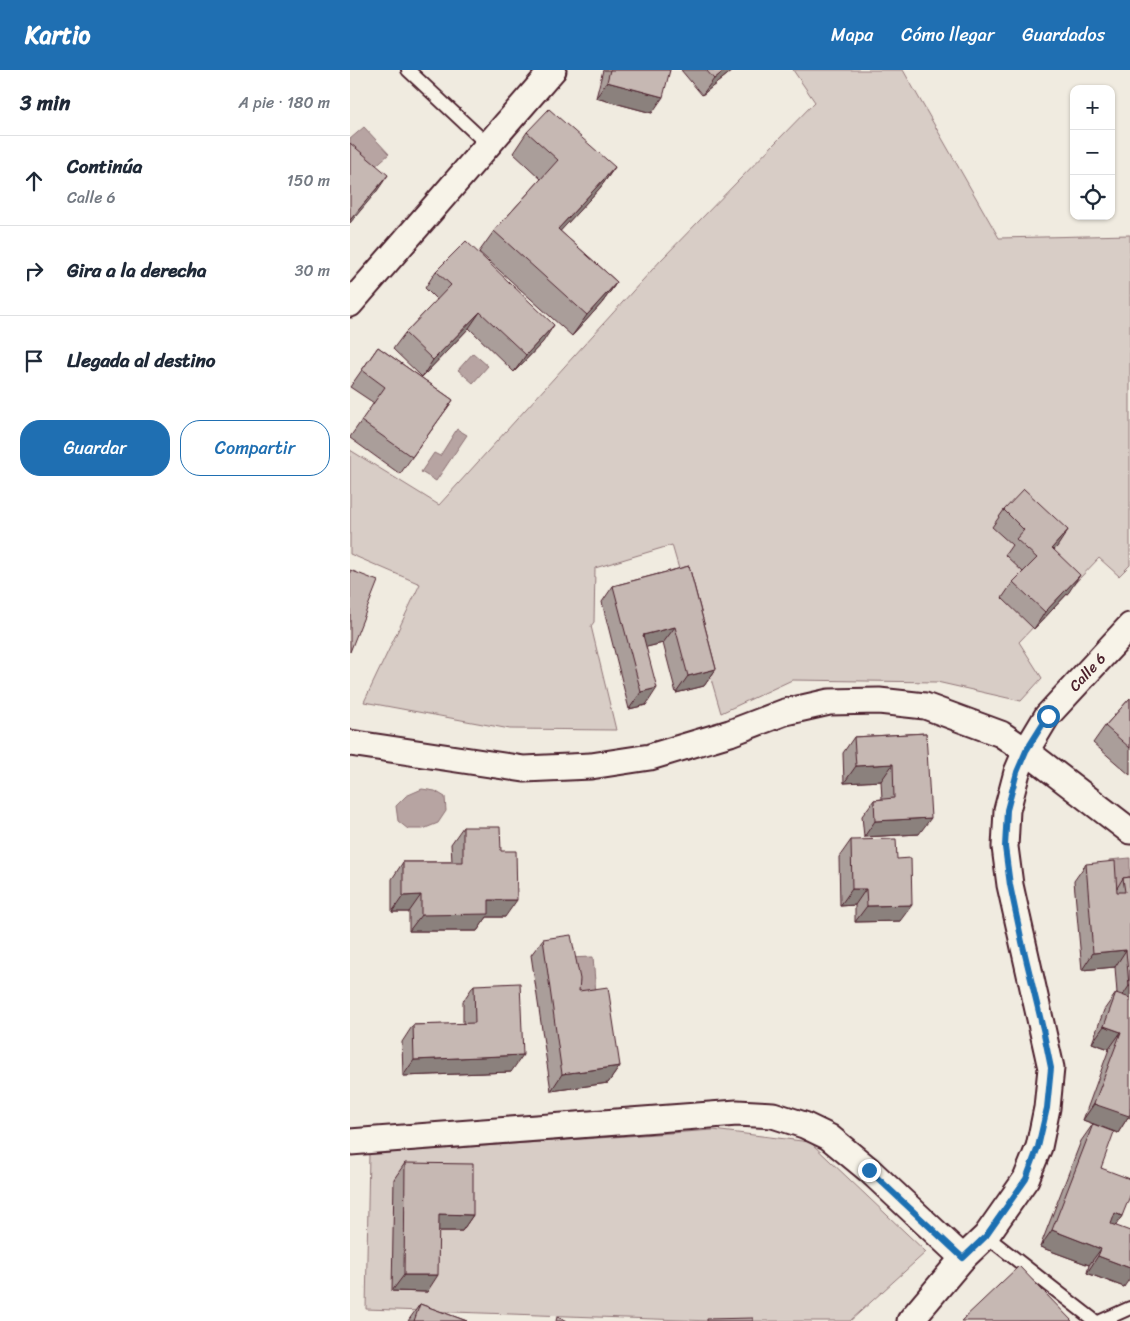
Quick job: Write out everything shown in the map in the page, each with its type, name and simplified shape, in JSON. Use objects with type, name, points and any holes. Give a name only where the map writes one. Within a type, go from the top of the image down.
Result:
[{"type":"street","points":[[350,304],[553,70]]},
{"type":"street","name":"Calle 6","points":[[910,1321],[963,1258],[986,1236],[1026,1179],[1038,1147],[1047,1108],[1051,1068],[1010,885],[1005,847],[1007,810],[1017,772],[1026,751],[1048,716],[1130,626]]},
{"type":"street","points":[[350,743],[524,769],[592,766],[650,757],[730,733],[785,712],[829,702],[879,701],[925,706],[1001,734],[1130,830]]},
{"type":"street","points":[[350,1142],[737,1113],[773,1115],[804,1125],[829,1137],[863,1164],[963,1258]]},
{"type":"lane","points":[[408,70],[488,145]]},
{"type":"lane","points":[[986,1236],[1095,1321]]},
{"type":"lane","points":[[1101,1321],[1130,1308]]},
{"type":"shaded area","points":[[793,70],[903,70],[999,238],[1130,235],[1130,565],[1119,576],[1099,558],[1019,642],[1042,678],[1021,701],[937,682],[792,680],[721,713],[672,545],[595,568],[594,622],[591,626],[616,730],[510,729],[364,702],[420,584],[350,554],[350,450],[439,505],[661,260],[815,102]]},
{"type":"shaded area","points":[[364,127],[389,154],[373,168],[350,143],[350,139]]},
{"type":"shaded area","points":[[473,353],[488,366],[473,383],[458,370]]},
{"type":"shaded area","points":[[457,429],[467,435],[436,481],[421,472],[434,453],[440,456]]},
{"type":"shaded area","points":[[422,789],[435,791],[445,797],[446,811],[438,823],[423,829],[408,829],[398,821],[396,806],[406,796]]},
{"type":"shaded area","points":[[1130,858],[1130,889],[1111,890],[1109,860]]},
{"type":"shaded area","points":[[593,957],[596,994],[568,995],[566,958]]},
{"type":"shaded area","points":[[713,1130],[810,1142],[926,1252],[850,1321],[712,1321],[366,1309],[369,1154]]},
{"type":"building","points":[[610,70],[670,70],[663,97],[607,82]]},
{"type":"building","points":[[706,70],[725,70],[714,79]]},
{"type":"building","points":[[549,109],[615,167],[558,229],[617,282],[587,315],[494,231],[558,160],[527,132]]},
{"type":"building","points":[[350,143],[388,175],[350,220]]},
{"type":"building","points":[[466,241],[554,325],[526,355],[480,312],[433,360],[405,333],[451,285],[436,271]]},
{"type":"building","points":[[378,347],[453,400],[412,457],[361,421],[385,387],[362,370]]},
{"type":"building","points":[[1024,489],[1068,530],[1052,548],[1080,575],[1045,612],[1013,582],[1037,558],[1016,539],[1024,530],[1004,510]]},
{"type":"building","points":[[689,566],[716,669],[688,676],[675,627],[643,635],[657,688],[641,692],[613,586]]},
{"type":"building","points":[[350,570],[378,581],[350,652]]},
{"type":"building","points":[[1130,698],[1130,748],[1105,726]]},
{"type":"building","points":[[926,733],[931,818],[875,821],[874,800],[894,798],[893,764],[856,766],[854,737]]},
{"type":"building","points":[[463,827],[500,827],[501,851],[516,851],[517,900],[489,900],[489,914],[421,915],[421,895],[403,896],[403,862],[463,862]]},
{"type":"building","points":[[896,839],[897,859],[911,858],[912,905],[867,906],[866,889],[852,889],[851,840]]},
{"type":"building","points":[[1115,861],[1117,892],[1125,892],[1123,878],[1130,877],[1130,986],[1126,950],[1093,953],[1086,864]]},
{"type":"building","points":[[571,935],[580,979],[579,991],[608,987],[620,1066],[562,1074],[543,939]]},
{"type":"building","points":[[520,983],[523,1055],[414,1060],[413,1025],[475,1023],[474,985]]},
{"type":"building","points":[[1116,993],[1130,998],[1129,1116],[1094,1104],[1121,1032],[1104,1026]]},
{"type":"building","points":[[1093,1124],[1114,1132],[1101,1168],[1130,1179],[1130,1196],[1122,1216],[1115,1213],[1111,1224],[1130,1231],[1130,1268],[1098,1256],[1101,1249],[1052,1230]]},
{"type":"building","points":[[405,1163],[473,1164],[473,1215],[439,1214],[438,1275],[404,1275]]},
{"type":"building","points":[[1019,1266],[1072,1321],[961,1321]]},
{"type":"building","points":[[420,1304],[467,1321],[414,1321]]},
{"type":"building","points":[[557,1317],[567,1321],[556,1321]]},
{"type":"building","points":[[753,1318],[753,1321],[707,1321],[707,1319]]},
{"type":"route","points":[[869,1170],[963,1258],[986,1236],[1026,1179],[1038,1147],[1047,1108],[1051,1068],[1010,885],[1005,847],[1007,810],[1017,772],[1026,751],[1048,716]]}]
